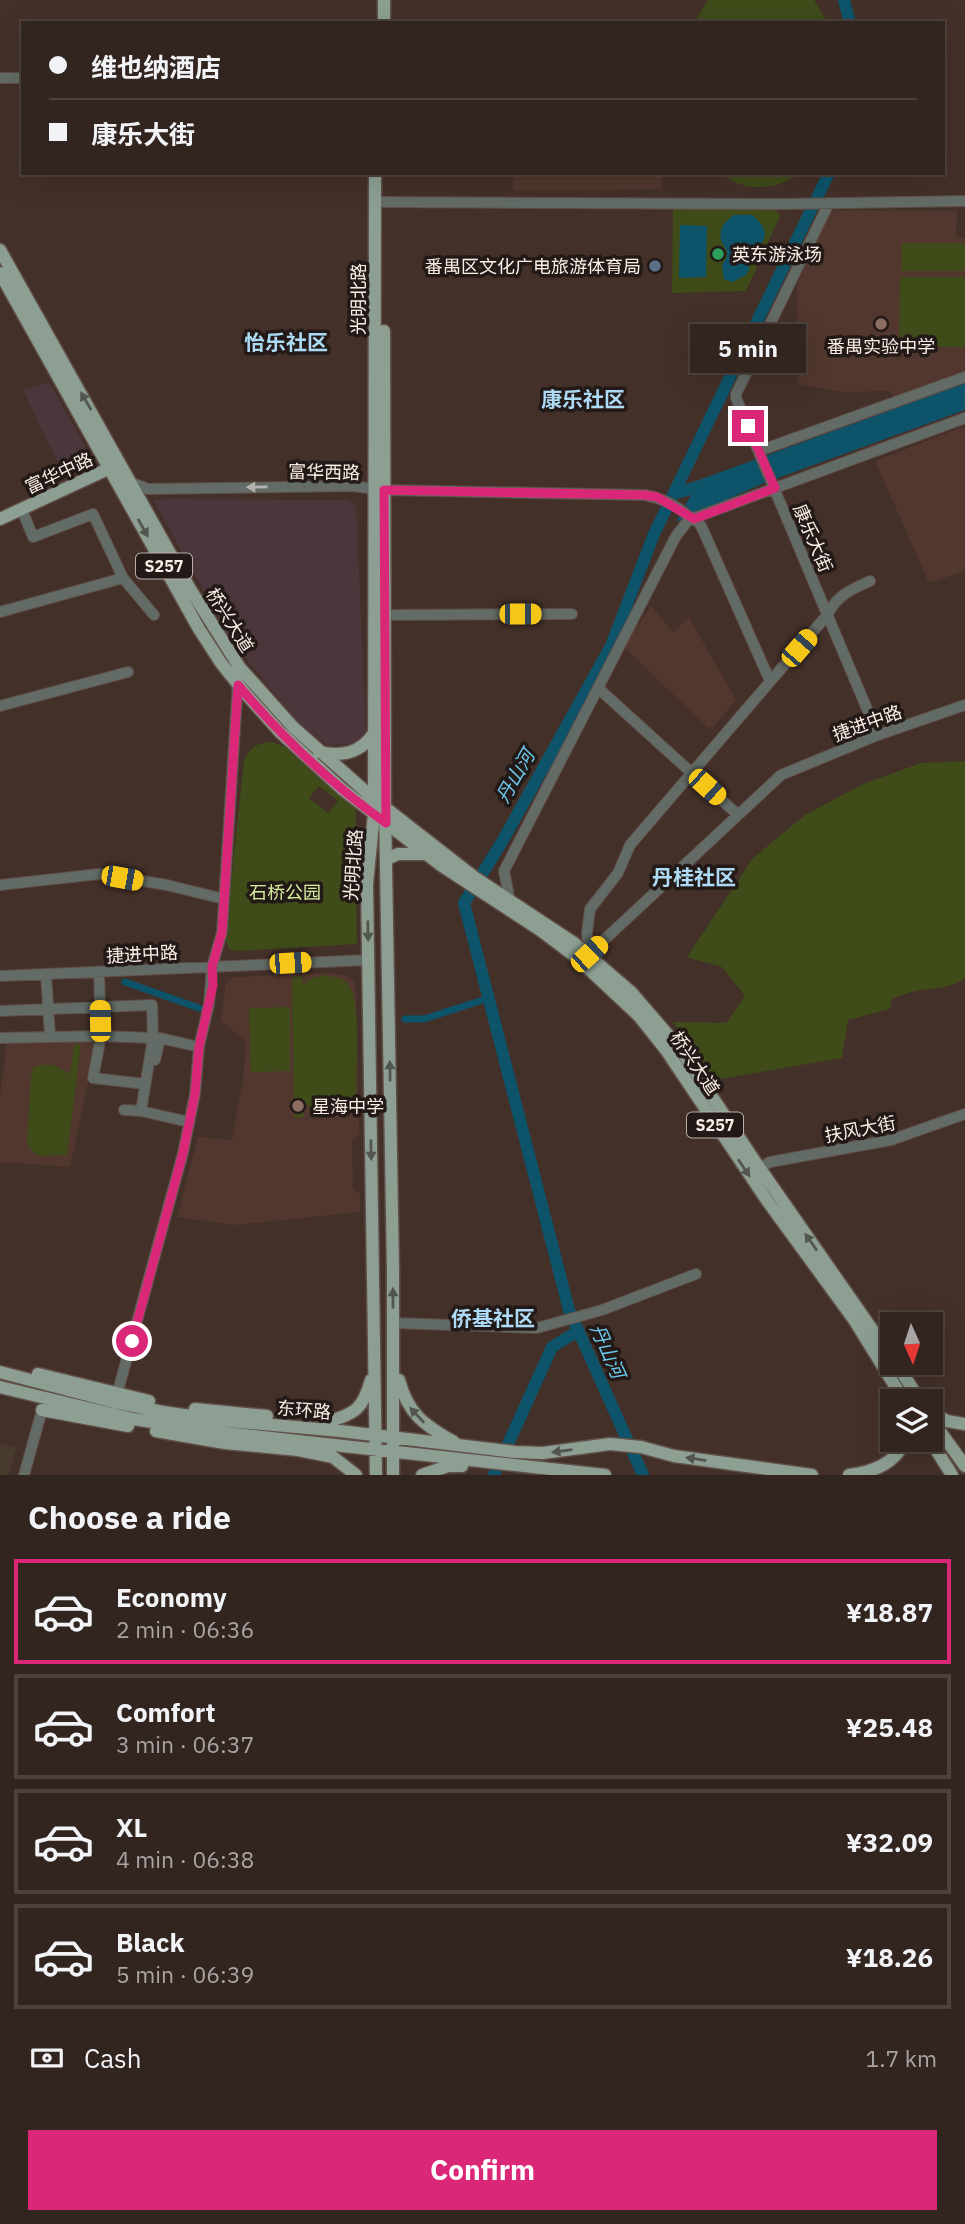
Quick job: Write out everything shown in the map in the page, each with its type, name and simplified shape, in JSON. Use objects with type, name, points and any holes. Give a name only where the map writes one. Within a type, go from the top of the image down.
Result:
[{"type":"main road","points":[[376,0],[376,21]]},
{"type":"main road","points":[[384,0],[384,21]]},
{"type":"main road","name":"光明北路","points":[[373,799],[379,489],[379,202],[375,175]]},
{"type":"main road","name":"光明北路","points":[[379,202],[383,175]]},
{"type":"main road","name":"桥兴大道","points":[[0,250],[197,600],[240,667],[285,719],[373,799],[380,811]]},
{"type":"main road","name":"桥兴大道","points":[[0,272],[199,629],[238,685],[296,747],[464,876]]},
{"type":"main road","name":"富华中路","points":[[0,519],[110,468],[130,482]]},
{"type":"main road","name":"光明北路","points":[[376,1475],[369,864],[380,811],[384,615],[379,489]]},
{"type":"main road","points":[[319,752],[335,755],[352,752],[369,741],[374,733]]},
{"type":"main road","name":"光明北路","points":[[380,811],[386,823],[387,862],[393,1475]]},
{"type":"main road","name":"S257","points":[[386,823],[426,855],[483,889]]},
{"type":"main road","points":[[369,864],[387,862],[398,854],[426,855]]},
{"type":"main road","name":"桥兴大道","points":[[483,889],[510,901],[589,954],[631,992],[664,1029],[880,1341]]},
{"type":"main road","name":"桥兴大道","points":[[483,889],[576,957],[621,997],[655,1035],[766,1199],[855,1321],[895,1389]]},
{"type":"main road","points":[[0,1364],[116,1397],[167,1406],[327,1422],[350,1415],[362,1405],[375,1366]]},
{"type":"main road","points":[[394,1367],[411,1412],[460,1446]]},
{"type":"main road","points":[[5,1373],[2,1388],[44,1405],[225,1443],[301,1450]]},
{"type":"main road","name":"东环路","points":[[5,1373],[50,1386],[116,1397],[218,1420],[489,1449],[513,1459],[572,1473],[605,1475]]},
{"type":"main road","points":[[32,1373],[50,1386],[44,1405]]},
{"type":"main road","name":"东环路","points":[[44,1405],[72,1405],[133,1419],[261,1437],[488,1463],[610,1444],[812,1475]]},
{"type":"main road","points":[[943,1419],[965,1424]]},
{"type":"main road","points":[[327,1422],[338,1431]]},
{"type":"main road","points":[[943,1436],[965,1466]]},
{"type":"main road","points":[[261,1437],[333,1457],[348,1466],[356,1475]]},
{"type":"main road","points":[[849,1475],[865,1473],[879,1467],[898,1452]]},
{"type":"main road","points":[[938,1452],[952,1475]]},
{"type":"main road","points":[[422,1475],[447,1466],[488,1463]]},
{"type":"street","points":[[0,78],[21,78]]},
{"type":"street","points":[[379,202],[785,204],[965,201]]},
{"type":"street","name":"康乐大街","points":[[825,203],[736,394],[736,401],[878,735]]},
{"type":"street","points":[[759,451],[965,377]]},
{"type":"street","points":[[510,901],[505,871],[676,536],[692,518],[773,485],[965,418]]},
{"type":"street","name":"富华西路","points":[[130,482],[148,489],[352,486],[379,489],[645,495],[657,497],[692,518]]},
{"type":"street","points":[[22,510],[33,537],[93,514],[123,578],[154,615]]},
{"type":"street","points":[[692,518],[698,521],[770,681]]},
{"type":"street","points":[[0,612],[123,578]]},
{"type":"street","points":[[589,954],[587,933],[590,909],[618,873],[630,845],[828,614],[834,602],[849,590],[870,581]]},
{"type":"street","points":[[384,615],[572,614]]},
{"type":"street","points":[[116,1397],[145,1297],[189,1122],[199,1047],[209,1004],[212,967],[222,932],[240,667]]},
{"type":"street","points":[[0,706],[128,672]]},
{"type":"street","points":[[598,688],[737,814]]},
{"type":"street","name":"捷进中路","points":[[589,954],[781,775],[878,735],[965,705]]},
{"type":"street","points":[[0,885],[99,874],[167,885],[223,899]]},
{"type":"street","name":"捷进中路","points":[[0,976],[369,960]]},
{"type":"street","points":[[99,972],[101,1036],[93,1078],[145,1084]]},
{"type":"street","points":[[46,974],[50,1037]]},
{"type":"street","points":[[0,1012],[152,1005],[153,1038],[141,1111]]},
{"type":"street","points":[[0,1038],[153,1038]]},
{"type":"street","points":[[155,1061],[160,1038],[199,1047]]},
{"type":"street","points":[[124,1110],[141,1111],[189,1122]]},
{"type":"street","name":"扶风大街","points":[[760,1168],[769,1161],[891,1140],[965,1114]]},
{"type":"street","points":[[393,1323],[537,1328],[602,1310],[696,1274]]},
{"type":"street","points":[[24,1475],[44,1405]]},
{"type":"shaded area","points":[[513,175],[661,175],[662,189],[513,190]]},
{"type":"shaded area","name":"番禺实验中学","points":[[828,210],[957,211],[956,237],[965,238],[965,375],[895,400],[890,391],[843,392],[798,384],[797,273]]},
{"type":"shaded area","points":[[49,382],[89,453],[57,461],[23,390]]},
{"type":"shaded area","points":[[965,426],[965,571],[929,583],[875,461]]},
{"type":"shaded area","points":[[153,500],[348,500],[356,506],[366,733],[353,744],[327,745],[300,724],[232,642]]},
{"type":"shaded area","points":[[651,606],[673,632],[689,617],[736,700],[714,726],[708,728],[623,646]]},
{"type":"shaded area","name":"星海中学","points":[[333,973],[353,980],[356,989],[359,1134],[352,1141],[353,1189],[360,1194],[360,1212],[234,1225],[177,1217],[198,1137],[232,1140],[243,1079],[246,1041],[221,1021],[226,983],[235,977]]},
{"type":"shaded area","points":[[97,1040],[70,1167],[0,1162],[0,1095],[7,1041]]},
{"type":"shaded area","points":[[0,1443],[17,1447],[8,1475],[0,1475]]},
{"type":"green space","points":[[708,0],[814,0],[827,21],[695,21]]},
{"type":"green space","points":[[723,175],[797,175],[781,183],[760,187],[750,187]]},
{"type":"green space","name":"英东游泳场","points":[[673,209],[775,209],[780,216],[746,291],[672,293]]},
{"type":"green space","points":[[902,243],[965,243],[965,271],[901,271]]},
{"type":"green space","points":[[900,277],[965,277],[965,347],[899,347]]},
{"type":"green space","name":"石桥公园","points":[[267,742],[285,747],[355,804],[360,890],[356,891],[357,944],[230,950],[225,938],[244,761],[251,749]],"holes":[[[319,786],[338,801],[328,813],[309,798]]]},
{"type":"green space","points":[[965,761],[965,978],[948,986],[915,991],[892,999],[890,1009],[848,1020],[842,1058],[714,1080],[673,1022],[726,1023],[745,996],[722,967],[687,957],[753,858],[805,815],[863,784],[921,763]]},
{"type":"green space","points":[[325,975],[345,982],[353,996],[357,1022],[356,1092],[345,1105],[333,1111],[319,1110],[304,1103],[304,1117],[294,1118],[292,977],[302,976],[303,985],[312,978]]},
{"type":"green space","points":[[290,1007],[290,1071],[251,1072],[249,1008]]},
{"type":"green space","points":[[74,1044],[81,1045],[67,1155],[40,1156],[33,1152],[27,1143],[34,1067],[49,1065],[70,1074]]},
{"type":"water","points":[[734,215],[752,215],[762,226],[765,236],[760,246],[749,256],[749,270],[746,275],[733,282],[724,279],[722,265],[727,251],[720,236],[722,227]]},
{"type":"water","points":[[680,225],[707,226],[706,277],[679,278]]},
{"type":"water","points":[[965,383],[965,410],[764,483],[676,522],[699,480]]},
{"type":"waterway","name":"丹山河","points":[[844,0],[849,21]]},
{"type":"waterway","name":"丹山河","points":[[643,1475],[569,1310],[464,903],[502,842],[611,646],[654,534],[828,175]]},
{"type":"waterway","points":[[673,494],[710,483]]},
{"type":"waterway","points":[[125,982],[199,1008]]},
{"type":"waterway","points":[[405,1019],[424,1019],[489,998]]},
{"type":"waterway","points":[[494,1475],[552,1347],[578,1331]]},
{"type":"place","name":"英东游泳场","points":[[718,254]]},
{"type":"place","name":"番禺区文化广电旅游体育局","points":[[655,266]]},
{"type":"place","name":"番禺实验中学","points":[[881,324]]},
{"type":"place","name":"星海中学","points":[[298,1106]]},
{"type":"district","name":"怡乐社区","points":[[286,342]]},
{"type":"district","name":"康乐社区","points":[[583,399]]},
{"type":"district","name":"丹桂社区","points":[[694,877]]},
{"type":"district","name":"侨基社区","points":[[493,1318]]},
{"type":"route","points":[[132,1341],[183,1153],[195,1094],[199,1047],[213,985],[212,967],[222,932],[238,685],[280,732],[312,762],[386,823],[384,490],[645,495],[657,497],[694,519],[775,488],[748,426]]}]
